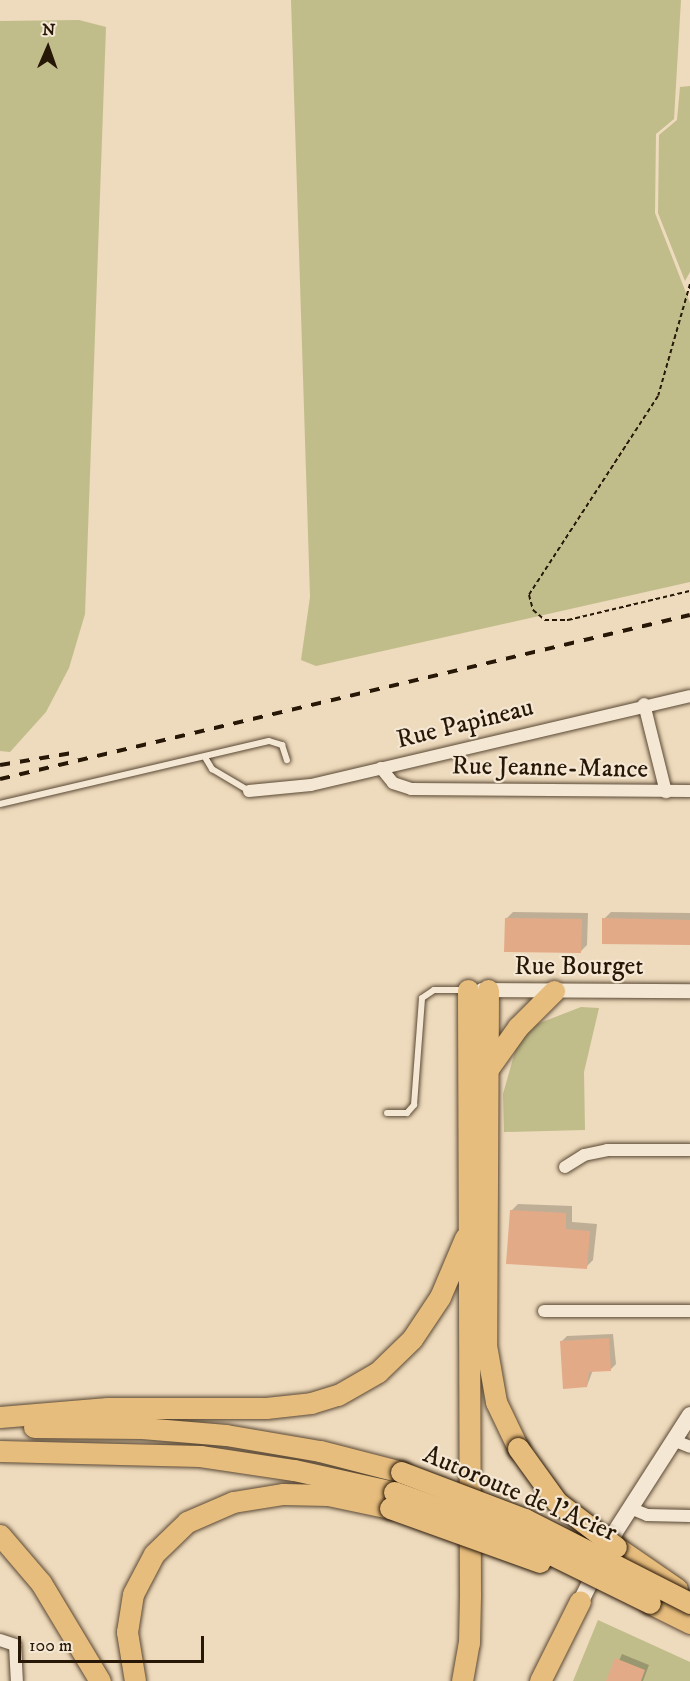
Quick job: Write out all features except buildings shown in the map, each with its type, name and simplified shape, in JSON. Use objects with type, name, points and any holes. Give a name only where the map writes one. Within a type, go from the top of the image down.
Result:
[{"type":"highway","points":[[478,990],[488,1069],[487,1352],[496,1402],[518,1448],[538,1481],[567,1512],[690,1598]]},
{"type":"highway","points":[[462,1681],[469,1643],[469,1228],[478,990]]},
{"type":"highway","points":[[488,1069],[518,1027],[554,991]]},
{"type":"highway","points":[[0,1417],[108,1408],[266,1408],[311,1403],[338,1395],[378,1372],[412,1339],[440,1297],[469,1228]]},
{"type":"highway","name":"Autoroute de l'Acier","points":[[0,1426],[142,1428],[226,1435],[320,1451],[401,1472],[525,1519],[690,1603]]},
{"type":"highway","name":"Autoroute de l'Acier","points":[[0,1451],[200,1456],[294,1470],[508,1533],[690,1623]]},
{"type":"highway","points":[[135,1681],[127,1632],[133,1594],[154,1554],[188,1522],[233,1502],[283,1494],[392,1500]]},
{"type":"highway","points":[[0,1535],[41,1583],[100,1681]]},
{"type":"highway","points":[[540,1681],[580,1601]]},
{"type":"main road","points":[[548,1681],[580,1601],[630,1508],[690,1415]]},
{"type":"street","name":"Rue Papineau","points":[[249,791],[311,785],[644,704],[690,696]]},
{"type":"street","points":[[644,704],[666,792]]},
{"type":"street","name":"Rue Jeanne-Mance","points":[[381,768],[393,783],[411,789],[690,791]]},
{"type":"street","name":"Rue Bourget","points":[[478,990],[690,991]]},
{"type":"street","points":[[565,1167],[584,1155],[607,1150],[690,1150]]},
{"type":"street","points":[[544,1311],[690,1311]]},
{"type":"street","points":[[673,1440],[690,1447]]},
{"type":"street","points":[[630,1508],[647,1515],[690,1516]]},
{"type":"street","points":[[0,1640],[15,1646],[18,1681]]},
{"type":"lane","points":[[0,804],[206,759],[269,741],[282,745],[287,760]]},
{"type":"lane","points":[[206,759],[212,769],[249,791]]},
{"type":"lane","points":[[387,1113],[405,1113],[414,1105],[422,998],[434,990],[478,990]]},
{"type":"path","points":[[690,284],[658,396],[529,595],[533,609],[545,620],[568,620],[690,591]]},
{"type":"shaded area","points":[[291,0],[681,0],[674,119],[656,134],[655,213],[690,303],[690,582],[316,666],[301,660],[310,597]]},
{"type":"shaded area","points":[[79,20],[106,27],[85,614],[69,668],[46,712],[10,752],[0,751],[0,21]]},
{"type":"shaded area","points":[[690,86],[690,272],[685,281],[658,213],[659,135],[677,120],[680,87]]},
{"type":"shaded area","points":[[581,1007],[599,1008],[584,1072],[585,1130],[504,1132],[503,1094],[517,1044],[532,1026]]},
{"type":"shaded area","points":[[598,1620],[690,1662],[690,1681],[573,1681]]},
{"type":"railway","points":[[0,779],[690,615]]},
{"type":"railway","points":[[0,765],[78,752]]}]
